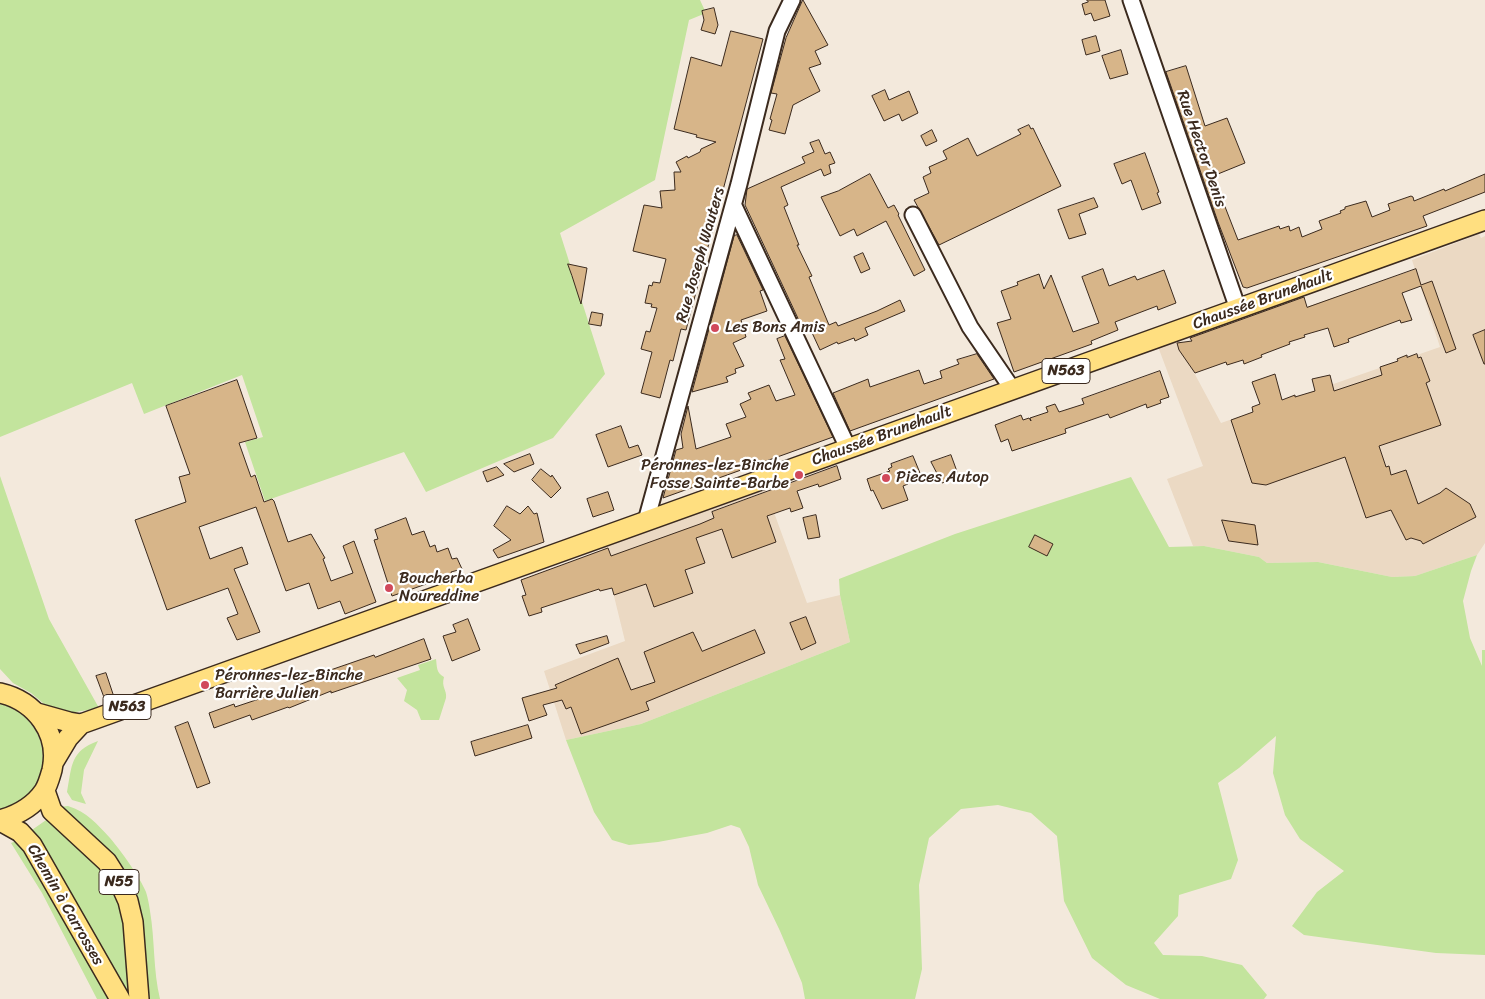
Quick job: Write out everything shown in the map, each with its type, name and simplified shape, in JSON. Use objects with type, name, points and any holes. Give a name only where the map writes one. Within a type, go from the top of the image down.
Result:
[{"type":"main road","name":"Chaussée Brunehault","points":[[81,724],[1485,220]]},
{"type":"main road","points":[[0,821],[24,811],[35,802],[45,791],[53,763],[52,741],[46,725],[37,713],[26,704],[6,695]]},
{"type":"main road","name":"N563","points":[[37,713],[62,721],[81,724]]},
{"type":"main road","name":"N563","points":[[53,763],[68,738],[81,724]]},
{"type":"main road","name":"N55","points":[[45,791],[52,811],[107,862],[119,881],[128,901],[133,922],[139,999]]},
{"type":"main road","name":"Chemin à Carrosses","points":[[0,821],[20,832],[32,845],[120,999]]},
{"type":"street","name":"Rue Joseph Wauters","points":[[646,521],[734,206],[777,31],[792,0]]},
{"type":"street","name":"Rue Hector Denis","points":[[1131,0],[1238,309]]},
{"type":"street","points":[[734,206],[848,448]]},
{"type":"street","points":[[913,215],[970,327],[1013,390]]},
{"type":"street","points":[[0,681],[6,695]]},
{"type":"shaded area","points":[[1479,234],[1481,238],[1485,236],[1485,543],[1477,555],[1415,576],[1392,577],[1318,562],[1267,563],[1259,557],[1204,546],[1193,546],[1167,479],[1203,466],[1157,344],[1175,337],[1221,423],[1440,347],[1412,260]]},
{"type":"shaded area","points":[[764,485],[807,603],[840,595],[850,642],[641,724],[566,740],[544,671],[625,641],[601,543]]},
{"type":"green space","points":[[0,0],[700,0],[706,13],[689,20],[655,180],[560,233],[605,374],[553,438],[426,492],[404,452],[265,501],[245,442],[263,437],[242,375],[144,414],[132,383],[0,437]]},
{"type":"green space","points":[[0,476],[49,619],[99,708],[64,714],[50,709],[31,693],[13,683],[0,669]]},
{"type":"green space","points":[[1131,477],[1169,547],[1204,546],[1259,557],[1267,563],[1318,562],[1392,577],[1415,576],[1477,555],[1463,601],[1470,638],[1482,666],[1482,650],[1485,650],[1485,955],[1436,953],[1304,935],[1292,926],[1317,892],[1344,871],[1300,839],[1285,815],[1273,773],[1276,736],[1239,768],[1218,783],[1238,860],[1231,879],[1179,895],[1178,916],[1154,943],[1163,955],[1202,956],[1242,965],[1267,995],[1264,999],[1160,999],[1126,985],[1092,958],[1064,901],[1057,836],[1031,813],[998,805],[961,809],[929,838],[919,885],[922,969],[915,999],[805,999],[802,983],[758,885],[749,847],[740,828],[731,825],[707,833],[629,845],[612,840],[594,812],[566,740],[641,724],[850,642],[840,595],[839,579],[955,534]]},
{"type":"green space","points":[[436,659],[438,671],[444,677],[443,683],[446,698],[439,720],[421,720],[417,710],[404,701],[407,690],[397,678],[420,670],[418,665]]},
{"type":"green space","points":[[0,704],[15,710],[27,719],[36,732],[42,746],[43,761],[40,775],[33,789],[19,803],[0,810]]},
{"type":"green space","points":[[98,741],[84,770],[81,793],[86,804],[72,800],[67,792],[74,760],[82,750]]},
{"type":"green space","points":[[68,806],[86,815],[110,838],[135,872],[147,894],[160,999],[144,999],[135,907],[59,807]]},
{"type":"green space","points":[[49,818],[108,873],[127,913],[134,999],[124,999],[29,832]]},
{"type":"green space","points":[[16,841],[27,852],[110,999],[97,999],[42,893],[11,843]]},
{"type":"building","points":[[803,0],[828,45],[815,51],[821,64],[809,68],[820,91],[793,105],[785,134],[769,130],[777,94],[771,93],[786,38]]},
{"type":"building","points":[[1087,0],[1105,0],[1110,16],[1094,21],[1091,13],[1085,15],[1082,4],[1088,2]]},
{"type":"building","points":[[714,8],[718,25],[715,34],[701,30],[704,20],[702,11]]},
{"type":"building","points":[[731,31],[763,39],[686,330],[681,329],[673,361],[670,360],[660,398],[641,393],[652,352],[641,349],[646,331],[650,332],[657,308],[651,307],[652,304],[645,303],[649,285],[652,286],[653,282],[660,283],[666,259],[633,251],[644,205],[662,208],[660,191],[675,190],[674,172],[681,172],[676,162],[700,152],[701,149],[716,142],[674,129],[691,57],[721,66]]},
{"type":"building","points":[[1096,36],[1100,51],[1086,55],[1082,40]]},
{"type":"building","points":[[1121,50],[1128,74],[1110,79],[1102,56]]},
{"type":"building","points":[[1186,66],[1205,126],[1227,118],[1245,163],[1213,176],[1238,240],[1279,226],[1280,229],[1289,226],[1290,231],[1299,227],[1302,237],[1322,229],[1319,221],[1341,213],[1340,211],[1345,209],[1345,207],[1366,201],[1372,217],[1390,210],[1388,204],[1411,196],[1414,201],[1444,189],[1445,191],[1485,174],[1485,192],[1423,216],[1427,226],[1247,288],[1243,287],[1218,222],[1166,72]]},
{"type":"building","points":[[885,90],[889,100],[909,91],[918,113],[902,121],[899,114],[884,121],[872,96]]},
{"type":"building","points":[[1029,125],[1031,129],[1033,128],[1061,186],[939,245],[914,200],[929,193],[923,177],[931,173],[929,167],[947,159],[943,151],[968,138],[977,156],[1021,134],[1018,130]]},
{"type":"building","points":[[932,130],[937,141],[926,146],[921,136]]},
{"type":"building","points":[[819,140],[825,154],[830,152],[835,163],[829,165],[831,173],[824,176],[821,169],[781,187],[788,205],[784,207],[799,245],[797,245],[812,276],[809,277],[829,325],[836,322],[838,326],[900,300],[905,311],[865,328],[868,335],[855,341],[854,338],[838,344],[837,342],[820,350],[808,324],[802,327],[745,205],[747,189],[805,163],[802,157],[814,152],[810,143]]},
{"type":"building","points":[[1145,153],[1161,203],[1142,210],[1131,180],[1122,184],[1114,164]]},
{"type":"building","points":[[870,174],[888,208],[894,205],[925,270],[914,276],[886,221],[857,236],[854,229],[840,236],[821,197],[838,191]]},
{"type":"building","points":[[1094,198],[1098,207],[1079,214],[1086,234],[1069,239],[1058,210]]},
{"type":"building","points":[[737,235],[763,290],[760,291],[767,311],[741,320],[746,337],[733,343],[744,366],[735,369],[736,373],[726,377],[728,382],[692,392],[734,236]]},
{"type":"building","points":[[863,253],[870,269],[861,273],[854,257]]},
{"type":"building","points":[[568,264],[587,268],[581,304],[572,276]]},
{"type":"building","points":[[1103,269],[1109,286],[1135,276],[1137,280],[1164,270],[1176,303],[1158,310],[1157,306],[1115,322],[1118,330],[1091,341],[1092,344],[1014,372],[997,323],[1011,319],[1001,291],[1018,285],[1017,282],[1039,274],[1044,289],[1051,275],[1073,332],[1099,323],[1082,277]]},
{"type":"building","points":[[1416,269],[1421,285],[1432,281],[1456,349],[1446,353],[1421,286],[1402,293],[1412,320],[1401,323],[1400,320],[1348,339],[1349,342],[1334,347],[1328,328],[1304,335],[1305,337],[1289,342],[1290,344],[1244,364],[1243,360],[1227,365],[1226,362],[1195,373],[1179,350],[1177,343],[1192,341],[1190,338],[1304,297],[1307,307]]},
{"type":"building","points":[[592,312],[603,314],[601,326],[589,324]]},
{"type":"building","points":[[1485,330],[1485,364],[1484,364],[1473,335]]},
{"type":"building","points":[[785,336],[833,437],[663,498],[676,450],[683,448],[681,434],[688,406],[696,449],[731,437],[726,424],[746,417],[740,404],[751,399],[748,393],[769,385],[776,401],[795,395],[780,360],[785,359],[777,339]]},
{"type":"building","points":[[977,354],[994,379],[850,431],[833,393],[868,379],[870,387],[919,370],[924,384],[942,378],[940,371],[959,364],[957,360]]},
{"type":"building","points":[[1417,354],[1418,358],[1421,357],[1430,381],[1426,383],[1441,425],[1379,446],[1386,467],[1389,466],[1391,475],[1406,470],[1418,504],[1446,488],[1470,504],[1476,517],[1423,544],[1421,541],[1411,538],[1406,540],[1391,510],[1366,518],[1345,457],[1266,485],[1252,483],[1231,420],[1253,412],[1252,407],[1260,404],[1252,382],[1275,374],[1282,400],[1315,391],[1312,379],[1330,375],[1334,391],[1382,375],[1380,367],[1398,361],[1397,359],[1407,355],[1407,357]]},
{"type":"building","points":[[1160,371],[1169,397],[1160,400],[1161,403],[1147,408],[1146,404],[1110,418],[1108,414],[1065,429],[1066,433],[1012,451],[1008,439],[1001,442],[995,425],[1021,415],[1023,420],[1029,418],[1031,421],[1030,418],[1048,412],[1046,407],[1055,404],[1059,412],[1084,404],[1082,399]]},
{"type":"building","points":[[237,380],[257,438],[239,443],[251,477],[255,475],[264,502],[272,499],[274,501],[288,542],[311,534],[325,558],[323,559],[331,581],[353,573],[343,546],[354,541],[376,602],[345,614],[340,601],[318,609],[309,583],[286,591],[256,507],[199,527],[210,559],[242,547],[248,564],[234,569],[260,632],[237,640],[227,618],[238,614],[228,588],[167,610],[135,520],[186,502],[179,477],[190,474],[166,406]]},
{"type":"building","points":[[621,426],[629,448],[638,445],[642,455],[608,467],[596,435]]},
{"type":"building","points":[[530,454],[534,464],[514,472],[504,464]]},
{"type":"building","points":[[951,455],[959,477],[942,483],[931,462]]},
{"type":"building","points":[[913,456],[920,473],[906,479],[908,484],[903,486],[908,500],[882,509],[873,490],[871,491],[867,479],[890,471],[888,469],[892,467],[891,464]]},
{"type":"building","points":[[837,466],[841,479],[819,487],[818,484],[797,491],[803,508],[791,512],[790,508],[767,516],[776,542],[732,558],[722,529],[696,538],[705,563],[685,570],[693,593],[654,607],[646,584],[614,595],[612,588],[600,591],[599,589],[541,608],[542,612],[529,616],[522,596],[526,595],[521,580],[608,548],[611,556],[700,524],[714,518],[712,512]]},
{"type":"building","points":[[497,467],[504,475],[487,482],[483,472]]},
{"type":"building","points":[[541,469],[551,477],[552,475],[561,488],[551,498],[532,480]]},
{"type":"building","points":[[608,492],[614,510],[593,517],[587,499]]},
{"type":"building","points":[[507,506],[520,514],[528,506],[534,514],[537,513],[544,542],[498,558],[493,550],[511,540],[494,526]]},
{"type":"building","points":[[816,515],[820,537],[808,539],[803,518]]},
{"type":"building","points":[[406,518],[412,535],[424,531],[430,547],[435,545],[437,552],[448,548],[452,559],[457,558],[462,569],[451,572],[452,575],[392,596],[374,540],[378,539],[375,530]]},
{"type":"building","points":[[1222,520],[1255,525],[1258,545],[1229,541]]},
{"type":"building","points":[[1035,535],[1053,544],[1047,556],[1029,547]]},
{"type":"building","points":[[806,617],[816,643],[801,650],[790,623]]},
{"type":"building","points":[[468,619],[480,650],[452,661],[443,636],[456,632],[453,625]]},
{"type":"building","points":[[755,630],[765,653],[646,702],[649,710],[581,734],[571,707],[566,709],[562,700],[543,705],[547,715],[529,721],[522,698],[557,688],[555,685],[618,658],[631,690],[655,682],[644,652],[693,632],[702,651]]},
{"type":"building","points":[[607,636],[609,643],[580,654],[576,645]]},
{"type":"building","points":[[424,639],[431,659],[331,693],[331,691],[252,720],[250,715],[214,728],[209,713],[234,704],[235,707],[297,689],[296,686],[317,678],[316,675],[374,655],[375,657]]},
{"type":"building","points":[[106,673],[114,697],[105,700],[96,676]]},
{"type":"building","points":[[188,722],[210,783],[197,788],[175,727]]},
{"type":"building","points":[[528,725],[532,738],[475,756],[471,742]]},
{"type":"place","name":"Les Bons Amis","points":[[715,328]]},
{"type":"place","name":"Péronnes-lez-Binche Fosse Sainte-Barbe","points":[[799,475]]},
{"type":"place","name":"Pièces Autop","points":[[886,478]]},
{"type":"place","name":"Boucherba Noureddine","points":[[389,588]]},
{"type":"place","name":"Péronnes-lez-Binche Barrière Julien","points":[[205,685]]}]
